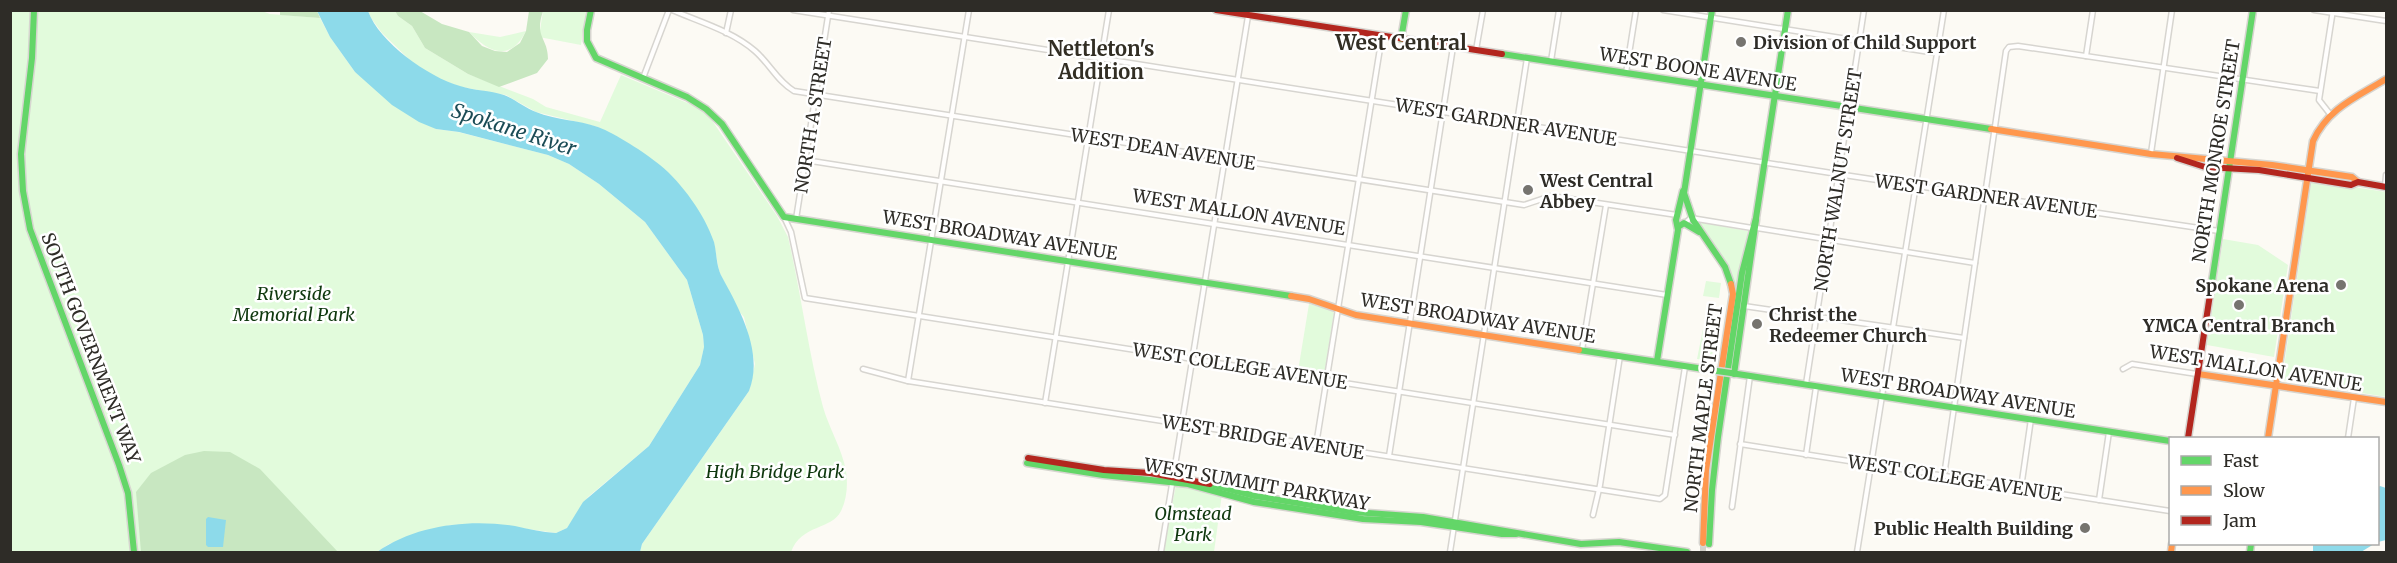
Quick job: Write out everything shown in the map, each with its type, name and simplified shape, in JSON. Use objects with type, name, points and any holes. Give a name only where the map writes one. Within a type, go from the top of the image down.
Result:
[{"type":"street","name":"SOUTH GOVERNMENT WAY","points":[[34,10],[32,58],[21,154],[23,190],[30,229],[119,465],[128,493],[134,552]]},
{"type":"street","points":[[591,10],[586,37],[587,46],[596,58],[693,100],[714,116],[784,217]]},
{"type":"street","points":[[642,78],[670,10]]},
{"type":"street","name":"WEST DEAN AVENUE","points":[[670,10],[726,33],[753,49],[787,87],[794,91],[1524,205],[1551,196],[1677,215]]},
{"type":"street","points":[[726,33],[731,10]]},
{"type":"street","name":"WEST GARDNER AVENUE","points":[[793,10],[1765,163],[2219,231]]},
{"type":"street","name":"NORTH A STREET","points":[[796,219],[829,10]]},
{"type":"street","points":[[908,381],[969,10]]},
{"type":"street","points":[[1045,403],[1109,10]]},
{"type":"street","name":"WEST BOONE AVENUE","points":[[1216,10],[1249,13],[1476,51],[2151,154],[2176,158],[2182,162],[2229,164],[2308,174],[2351,184],[2358,182],[2386,187]]},
{"type":"street","points":[[1401,39],[1406,10]]},
{"type":"street","points":[[1476,51],[1483,10]]},
{"type":"street","points":[[1551,62],[1559,10]]},
{"type":"street","points":[[1626,73],[1636,10]]},
{"type":"street","points":[[1663,10],[1712,14],[1785,30],[1936,53]]},
{"type":"street","name":"NORTH MAPLE STREET","points":[[1732,373],[1788,10]]},
{"type":"street","name":"NORTH WALNUT STREET","points":[[1806,385],[1864,10]]},
{"type":"street","points":[[1857,552],[1944,10]]},
{"type":"street","points":[[2086,56],[2093,10]]},
{"type":"street","points":[[2151,154],[2172,10]]},
{"type":"street","name":"NORTH MONROE STREET","points":[[2188,437],[2253,10]]},
{"type":"street","points":[[2313,10],[2386,21]]},
{"type":"street","points":[[2330,114],[2319,100],[2333,12]]},
{"type":"street","points":[[1161,552],[1249,13]]},
{"type":"street","points":[[1657,362],[1681,225],[1677,215],[1685,183],[1712,14]]},
{"type":"street","points":[[1316,445],[1382,36]]},
{"type":"street","points":[[1944,476],[2006,51],[2009,46],[2320,91]]},
{"type":"street","points":[[1389,456],[1453,47]]},
{"type":"street","points":[[1450,552],[1527,58]]},
{"type":"street","points":[[2268,437],[2313,141],[2330,114],[2385,83]]},
{"type":"street","name":"WEST MALLON AVENUE","points":[[805,160],[1668,295]]},
{"type":"street","points":[[2386,175],[2386,187]]},
{"type":"street","name":"NORTH MAPLE STREET","points":[[1685,183],[1686,203],[1691,218],[1699,232],[1725,264],[1733,294],[1706,470],[1706,543],[1712,481],[1755,228]]},
{"type":"street","points":[[1582,350],[1606,205]]},
{"type":"street","name":"WEST BROADWAY AVENUE","points":[[784,217],[1318,301],[1356,315],[2169,441]]},
{"type":"street","name":"WEST COLLEGE AVENUE","points":[[784,217],[791,232],[805,298],[1675,435]]},
{"type":"street","points":[[1681,225],[1691,218],[1975,263]]},
{"type":"street","points":[[1681,225],[1699,232]]},
{"type":"street","points":[[1744,306],[1964,338]]},
{"type":"street","points":[[1593,515],[1620,356]]},
{"type":"street","name":"WEST MALLON AVENUE","points":[[2123,369],[2132,364],[2386,402]]},
{"type":"street","points":[[1675,435],[1685,366]]},
{"type":"street","name":"WEST BRIDGE AVENUE","points":[[863,369],[908,381],[1664,498],[1675,435]]},
{"type":"street","points":[[1732,507],[1750,376]]},
{"type":"street","points":[[1806,455],[1816,387]]},
{"type":"street","points":[[2348,437],[2354,397]]},
{"type":"street","points":[[2021,488],[2031,419]]},
{"type":"street","points":[[2099,500],[2109,432]]},
{"type":"street","name":"WEST COLLEGE AVENUE","points":[[1740,444],[2169,511]]},
{"type":"street","name":"WEST SUMMIT PARKWAY","points":[[1027,460],[1173,479],[1277,503],[1338,512],[1503,529],[1517,534],[1581,544],[1619,542],[1687,552]]},
{"type":"green space","name":"Riverside Memorial Park","points":[[259,10],[270,14],[320,18],[330,37],[355,72],[436,129],[458,132],[548,155],[569,164],[599,184],[645,222],[687,280],[703,335],[704,347],[700,365],[649,446],[588,497],[567,528],[556,533],[491,524],[450,525],[389,544],[377,552],[11,552],[10,11]]},
{"type":"green space","points":[[280,11],[317,11],[320,18],[280,15]]},
{"type":"green space","name":"High Bridge Park","points":[[368,11],[395,11],[412,26],[425,48],[468,74],[533,99],[546,107],[600,122],[621,75],[697,107],[711,119],[777,216],[788,237],[818,386],[846,471],[846,496],[837,517],[802,536],[791,552],[640,552],[642,544],[749,391],[755,364],[744,317],[737,309],[719,271],[714,243],[703,220],[677,182],[598,127],[536,112],[506,95],[461,87],[433,77],[416,66],[382,33]]},
{"type":"green space","points":[[395,11],[420,11],[442,24],[469,32],[482,46],[495,51],[507,52],[520,43],[526,31],[529,11],[543,11],[540,27],[548,59],[537,73],[499,87],[468,74],[425,48],[412,26]]},
{"type":"green space","points":[[543,11],[586,11],[581,45],[539,37]]},
{"type":"green space","points":[[526,31],[520,41],[506,51],[491,49],[469,32],[500,37]]},
{"type":"green space","name":"Spokane Arena","points":[[2315,181],[2386,192],[2386,397],[2282,380],[2311,183]]},
{"type":"green space","points":[[1698,222],[1748,231],[1737,288],[1724,259]]},
{"type":"green space","points":[[2223,239],[2258,245],[2288,265],[2274,357],[2207,345]]},
{"type":"green space","points":[[1706,281],[1721,283],[1719,298],[1703,296]]},
{"type":"green space","points":[[1309,304],[1331,310],[1334,313],[1324,376],[1298,371]]},
{"type":"green space","points":[[1710,320],[1718,321],[1711,361],[1697,359],[1703,329],[1709,330]]},
{"type":"green space","points":[[204,451],[230,452],[260,469],[338,552],[141,552],[136,492],[151,473],[185,455]]},
{"type":"green space","name":"Olmstead Park","points":[[1176,485],[1222,494],[1214,552],[1163,552]]},
{"type":"water","name":"Spokane River","points":[[317,11],[368,11],[374,23],[394,46],[406,57],[434,75],[465,88],[504,95],[544,115],[598,127],[613,134],[668,172],[699,211],[714,242],[720,273],[748,332],[754,362],[753,377],[749,391],[642,544],[640,552],[377,552],[408,536],[443,526],[497,524],[556,533],[567,528],[583,502],[649,446],[700,365],[704,347],[703,335],[687,280],[645,222],[599,184],[569,164],[548,155],[459,132],[436,129],[419,122],[392,105],[355,72],[330,37]]},
{"type":"water","points":[[2379,486],[2386,488],[2386,540],[2379,542]]},
{"type":"water","points":[[208,517],[226,520],[223,547],[206,545],[206,519]]},
{"type":"water","points":[[2313,545],[2372,545],[2361,552],[2313,551]]},
{"type":"tunnel","points":[[1703,543],[1703,552]]},
{"type":"traffic: fast","points":[[34,10],[32,58],[21,154],[23,191],[30,229],[119,465],[128,493],[134,552]]},
{"type":"traffic: fast","points":[[591,10],[587,41],[596,58],[687,97],[706,109],[722,124],[784,217],[1291,296]]},
{"type":"traffic: fast","points":[[1401,39],[1406,10]]},
{"type":"traffic: fast","points":[[1712,10],[1684,193],[1693,220],[1725,267],[1731,284]]},
{"type":"traffic: fast","points":[[1709,544],[1718,437],[1742,273],[1756,218],[1788,10]]},
{"type":"traffic: fast","points":[[2211,288],[2253,10]]},
{"type":"traffic: fast","points":[[1502,54],[1991,129]]},
{"type":"traffic: fast","points":[[1657,361],[1678,230],[1676,220],[1683,191]]},
{"type":"traffic: fast","points":[[1734,374],[1756,220]]},
{"type":"traffic: fast","points":[[1678,227],[1684,223],[1699,232]]},
{"type":"traffic: fast","points":[[1579,350],[1717,371]]},
{"type":"traffic: fast","points":[[1717,371],[1731,373]]},
{"type":"traffic: fast","points":[[1731,373],[2169,441]]},
{"type":"traffic: fast","points":[[1027,463],[1103,475],[1188,484],[1254,502],[1363,519],[1421,522],[1516,534]]},
{"type":"traffic: fast","points":[[1210,484],[1255,496],[1354,512],[1423,517],[1581,544],[1619,542],[1687,552]]},
{"type":"traffic: fast","points":[[2250,552],[2251,545]]},
{"type":"traffic: slow","points":[[2268,437],[2313,141],[2327,120],[2344,104],[2386,79]]},
{"type":"traffic: slow","points":[[1991,129],[2151,154],[2272,165],[2352,177],[2358,182]]},
{"type":"traffic: slow","points":[[1703,543],[1706,470],[1733,294],[1731,284]]},
{"type":"traffic: slow","points":[[1291,296],[1309,299],[1356,315],[1579,350]]},
{"type":"traffic: slow","points":[[2198,374],[2386,402]]},
{"type":"traffic: slow","points":[[2171,552],[2172,545]]},
{"type":"traffic: jam","points":[[1216,10],[1502,54]]},
{"type":"traffic: jam","points":[[2177,158],[2205,167],[2259,170],[2351,185],[2358,182],[2386,187]]},
{"type":"traffic: jam","points":[[2188,437],[2211,288]]},
{"type":"traffic: jam","points":[[1028,458],[1104,470],[1150,473],[1210,484]]},
{"type":"place","name":"Division of Child Support","points":[[1741,42]]},
{"type":"place","name":"West Central Abbey","points":[[1528,190]]},
{"type":"place","name":"Spokane Arena","points":[[2341,285]]},
{"type":"place","name":"YMCA Central Branch","points":[[2239,305]]},
{"type":"place","name":"Christ the Redeemer Church","points":[[1757,324]]},
{"type":"place","name":"Public Health Building","points":[[2085,528]]},
{"type":"district","name":"West Central","points":[[1401,42]]},
{"type":"district","name":"Nettleton's Addition","points":[[1101,60]]}]
